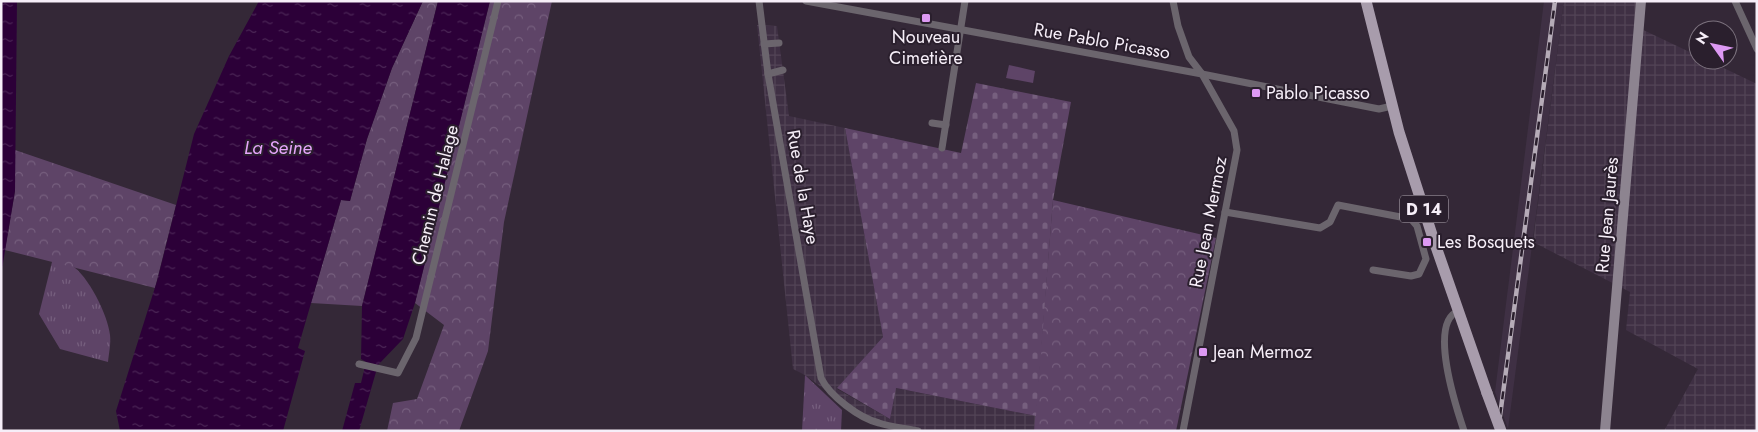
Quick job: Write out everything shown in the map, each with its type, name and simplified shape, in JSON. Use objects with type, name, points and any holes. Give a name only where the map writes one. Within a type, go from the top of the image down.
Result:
[{"type":"main road","name":"D 14","points":[[1366,1],[1392,106],[1434,241],[1501,431]]},
{"type":"main road","name":"Rue Jean Jaurès","points":[[1605,431],[1641,1]]},
{"type":"street","name":"Chemin de Halage","points":[[360,364],[398,373],[416,338],[498,1]]},
{"type":"street","name":"Rue de la Haye","points":[[759,1],[768,74],[821,378],[826,388],[840,401],[877,423],[918,431]]},
{"type":"street","name":"Rue Pablo Picasso","points":[[806,1],[1202,74],[1379,109],[1392,106]]},
{"type":"street","points":[[942,148],[965,1]]},
{"type":"street","name":"Rue Jean Mermoz","points":[[1173,1],[1187,51],[1234,131],[1237,150],[1183,431]]},
{"type":"street","points":[[1735,1],[1757,49]]},
{"type":"street","points":[[764,44],[779,43]]},
{"type":"street","points":[[768,74],[783,70]]},
{"type":"street","points":[[932,123],[946,125]]},
{"type":"street","points":[[1225,212],[1320,228],[1330,222],[1338,205],[1411,219],[1417,226],[1426,259],[1419,274],[1411,276],[1372,270]]},
{"type":"street","points":[[1459,311],[1451,316],[1448,323],[1445,358],[1450,389],[1464,431]]},
{"type":"shaded area","points":[[1544,1],[1564,1],[1508,429],[1495,392]]},
{"type":"shaded area","points":[[1564,1],[1637,1],[1635,26],[1688,51],[1688,70],[1728,70],[1757,84],[1757,431],[1664,431],[1698,369],[1626,330],[1630,292],[1533,242]]},
{"type":"shaded area","points":[[757,25],[777,26],[789,116],[845,128],[883,337],[837,389],[890,419],[895,388],[1036,416],[1034,431],[921,431],[868,422],[805,375],[793,369]]},
{"type":"green space","points":[[423,1],[438,1],[362,306],[311,303],[341,200],[350,201],[367,139],[392,68]]},
{"type":"green space","points":[[490,1],[552,1],[504,222],[488,351],[459,431],[387,431],[393,403],[417,399],[444,325],[415,303]]},
{"type":"green space","points":[[1009,65],[1035,71],[1033,83],[1006,78]]},
{"type":"green space","points":[[976,83],[1071,102],[1053,200],[1036,416],[896,388],[890,419],[837,388],[883,337],[845,128],[961,153]]},
{"type":"green space","points":[[15,150],[176,205],[155,288],[5,250],[15,191]]},
{"type":"green space","points":[[1053,200],[1216,238],[1176,431],[1034,431]]},
{"type":"green space","points":[[53,258],[67,262],[77,270],[84,277],[96,296],[110,335],[108,362],[60,349],[39,314]]},
{"type":"green space","points":[[805,375],[842,410],[841,431],[802,431]]},
{"type":"water","points":[[1,1],[17,1],[15,191],[1,275]]},
{"type":"water","name":"La Seine","points":[[259,1],[423,1],[392,68],[367,139],[350,201],[341,200],[298,348],[305,351],[283,431],[120,431],[116,411],[157,281],[194,134],[229,56]]},
{"type":"water","points":[[438,1],[490,1],[415,303],[403,339],[378,365],[359,431],[342,431],[355,383],[361,383],[366,362],[361,359],[362,306]]},
{"type":"railway","points":[[1498,431],[1555,1]]},
{"type":"place","name":"Nouveau Cimetière","points":[[926,18]]},
{"type":"place","name":"Pablo Picasso","points":[[1256,93]]},
{"type":"place","name":"Les Bosquets","points":[[1427,242]]},
{"type":"place","name":"Jean Mermoz","points":[[1203,352]]}]
